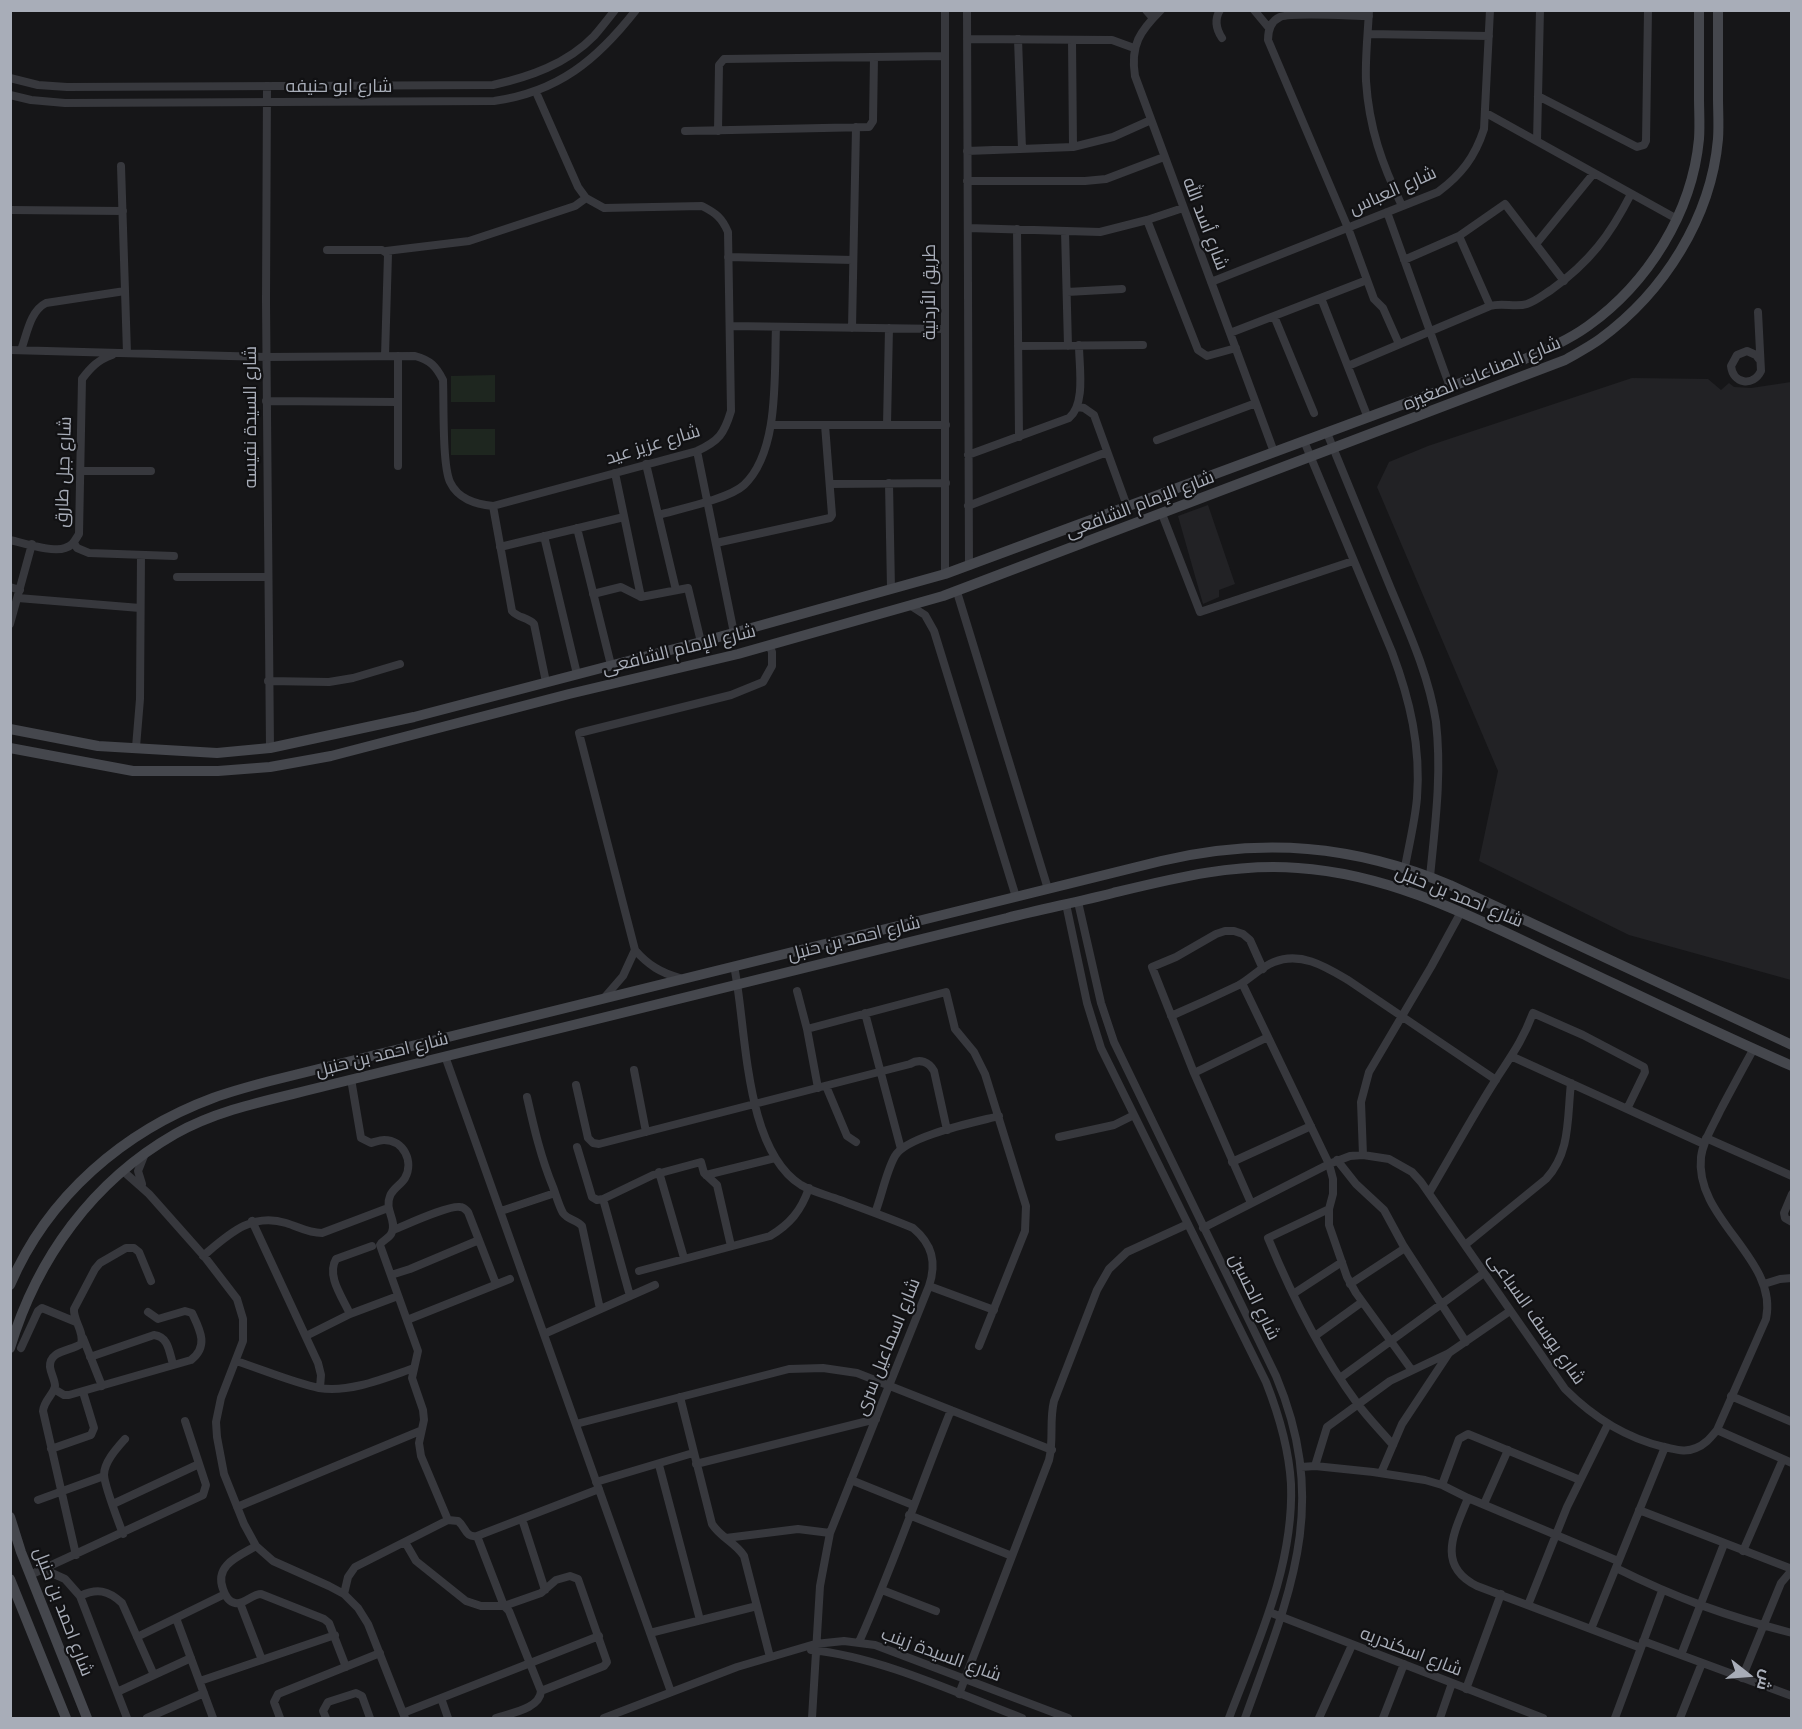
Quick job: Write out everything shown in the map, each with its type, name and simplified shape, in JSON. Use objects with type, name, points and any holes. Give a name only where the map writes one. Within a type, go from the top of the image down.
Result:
[{"type":"street","name":"شارع ابو حنيفه","points":[[10,78],[38,85],[67,87],[493,85],[546,69],[571,55],[593,37],[615,10]]},
{"type":"street","name":"شارع ابو حنيفه","points":[[10,95],[31,100],[65,103],[494,101],[536,92],[582,67],[603,49],[636,10]]},
{"type":"street","name":"طريق الأردنية","points":[[945,10],[945,574]]},
{"type":"street","name":"طريق الأردنية","points":[[967,10],[969,566]]},
{"type":"street","points":[[1146,10],[1153,18]]},
{"type":"street","points":[[967,39],[1112,40],[1134,48],[1142,31],[1161,10]]},
{"type":"street","points":[[1220,10],[1216,22],[1222,39]]},
{"type":"street","points":[[1254,10],[1269,28]]},
{"type":"street","name":"شارع العباس","points":[[1211,282],[1438,192],[1456,178],[1479,146],[1484,129],[1490,10]]},
{"type":"street","points":[[1537,141],[1540,10]]},
{"type":"street","points":[[1538,96],[1637,147],[1644,145],[1646,141],[1648,10]]},
{"type":"street","name":"شارع الصناعات الصغيره","points":[[1327,433],[1555,346],[1588,326],[1618,302],[1644,273],[1664,244],[1677,219],[1691,180],[1699,138],[1699,10]]},
{"type":"street","name":"شارع الصناعات الصغيره","points":[[1333,449],[1565,360],[1600,339],[1631,314],[1658,284],[1679,254],[1695,224],[1713,168],[1718,138],[1718,10]]},
{"type":"street","points":[[1399,344],[1383,308],[1374,299],[1348,228],[1268,40],[1269,28],[1279,18],[1369,13],[1366,79],[1371,123],[1383,166],[1402,206]]},
{"type":"street","points":[[1368,34],[1489,36]]},
{"type":"street","points":[[1018,39],[1022,149]]},
{"type":"street","points":[[1072,40],[1073,147]]},
{"type":"street","name":"شارع أسد الله","points":[[1134,48],[1135,76],[1274,452]]},
{"type":"street","points":[[718,130],[719,65],[724,59],[945,56]]},
{"type":"street","points":[[685,131],[869,127],[873,121],[874,57]]},
{"type":"street","points":[[1699,69],[1718,68]]},
{"type":"street","name":"شارع السيدة نفيسه","points":[[267,86],[266,401],[270,748]]},
{"type":"street","points":[[327,250],[386,251],[468,241],[575,206],[586,198],[578,187],[536,92]]},
{"type":"street","points":[[1486,112],[1677,219]]},
{"type":"street","points":[[967,151],[1073,147],[1113,137],[1151,120]]},
{"type":"street","points":[[852,328],[856,127]]},
{"type":"street","points":[[968,181],[1106,179],[1164,157]]},
{"type":"street","points":[[121,166],[127,353]]},
{"type":"street","points":[[1536,244],[1594,173]]},
{"type":"street","points":[[1348,366],[1490,306],[1508,304],[1516,306],[1530,303],[1564,280],[1592,256],[1614,226],[1631,194]]},
{"type":"street","name":"شارع عزيز عيد","points":[[493,506],[697,451],[714,443],[726,429],[731,411],[728,232],[724,221],[716,213],[702,206],[604,208],[586,198]]},
{"type":"street","points":[[1404,260],[1459,236],[1505,204],[1564,280]]},
{"type":"street","points":[[968,228],[1100,232],[1183,208]]},
{"type":"street","points":[[10,210],[123,211]]},
{"type":"street","points":[[1387,212],[1450,387]]},
{"type":"street","points":[[1147,220],[1198,351],[1207,356],[1236,348]]},
{"type":"street","points":[[1017,230],[1019,437]]},
{"type":"street","points":[[1065,231],[1068,346]]},
{"type":"street","points":[[1459,236],[1490,306]]},
{"type":"street","points":[[385,356],[388,254],[386,251]]},
{"type":"street","points":[[728,257],[853,260]]},
{"type":"street","points":[[1230,333],[1368,280]]},
{"type":"street","points":[[1067,292],[1122,289]]},
{"type":"street","points":[[21,350],[38,307],[46,303],[125,291]]},
{"type":"street","points":[[1322,298],[1368,418]]},
{"type":"street","points":[[1758,312],[1761,371],[1754,380],[1742,381],[1734,376],[1731,366],[1737,355],[1747,351],[1759,359]]},
{"type":"street","points":[[1274,316],[1314,413]]},
{"type":"street","points":[[730,327],[945,329]]},
{"type":"street","points":[[658,515],[708,502],[743,486],[757,468],[767,447],[771,425],[776,327]]},
{"type":"street","points":[[887,425],[889,328]]},
{"type":"street","points":[[968,455],[1069,418],[1078,407],[1079,345]]},
{"type":"street","points":[[1018,346],[1143,345]]},
{"type":"street","points":[[10,350],[266,357],[415,356],[427,360],[437,368],[443,380],[446,466],[450,482],[461,496],[468,500],[476,504],[493,506],[512,611],[534,624],[546,682]]},
{"type":"street","name":"شارع جبل طارق","points":[[10,540],[54,549],[65,549],[74,543],[79,534],[82,379],[102,358],[116,353]]},
{"type":"street","points":[[398,356],[398,466]]},
{"type":"street","points":[[266,401],[398,402]]},
{"type":"street","points":[[1157,440],[1256,403]]},
{"type":"street","points":[[1078,407],[1094,415],[1127,506]]},
{"type":"street","points":[[771,425],[946,425]]},
{"type":"street","points":[[716,543],[830,518],[832,515],[825,425]]},
{"type":"street","points":[[1327,433],[1414,642],[1429,690],[1439,761],[1439,802],[1430,877]]},
{"type":"street","name":"شارع الإمام الشافعى","points":[[10,729],[98,746],[217,753],[270,748],[414,717],[701,642],[945,574],[1327,433]]},
{"type":"street","points":[[1304,441],[1402,679],[1414,724],[1418,762],[1417,800],[1405,867]]},
{"type":"street","name":"شارع الإمام الشافعى","points":[[10,748],[133,771],[218,771],[270,767],[331,756],[769,645],[957,592],[1333,449]]},
{"type":"street","points":[[697,451],[734,633]]},
{"type":"street","points":[[969,506],[1107,452]]},
{"type":"street","points":[[646,465],[676,590]]},
{"type":"street","points":[[80,471],[151,471]]},
{"type":"street","points":[[615,473],[641,597]]},
{"type":"street","points":[[889,483],[891,590]]},
{"type":"street","points":[[830,484],[946,483]]},
{"type":"street","points":[[1162,514],[1200,612],[1353,561]]},
{"type":"street","points":[[500,547],[624,517]]},
{"type":"street","points":[[577,528],[611,665]]},
{"type":"street","points":[[544,536],[577,674]]},
{"type":"street","points":[[74,543],[82,552],[174,556]]},
{"type":"street","points":[[10,624],[33,544]]},
{"type":"street","points":[[136,747],[140,699],[141,555]]},
{"type":"street","points":[[177,578],[268,577]]},
{"type":"street","points":[[10,587],[19,594],[140,608]]},
{"type":"street","points":[[593,594],[621,587],[641,597],[685,587],[689,590],[701,642]]},
{"type":"street","points":[[957,592],[1048,889]]},
{"type":"street","points":[[911,606],[925,615],[934,631],[1016,897]]},
{"type":"street","points":[[682,978],[655,969],[635,950],[579,732],[731,695],[763,682],[772,666],[772,652],[769,645]]},
{"type":"street","points":[[268,681],[329,682],[377,672],[400,664]]},
{"type":"street","points":[[594,669],[599,687]]},
{"type":"street","points":[[1244,847],[1244,868]]},
{"type":"street","name":"شارع احمد بن حنبل","points":[[10,1284],[38,1233],[64,1198],[92,1169],[136,1136],[212,1098],[270,1080],[1188,854],[1244,847],[1291,847],[1363,856],[1405,867],[1579,945],[1791,1045]]},
{"type":"street","name":"شارع احمد بن حنبل","points":[[16,1348],[20,1318],[45,1263],[80,1214],[123,1171],[174,1135],[204,1120],[351,1079],[1187,875],[1244,868],[1297,868],[1373,879],[1461,912],[1791,1066]]},
{"type":"street","name":"شارع الحسين","points":[[1078,902],[1101,1003],[1119,1054],[1276,1376],[1294,1425],[1301,1467],[1303,1508],[1295,1572],[1245,1719]]},
{"type":"street","name":"شارع الحسين","points":[[1066,904],[1093,1026],[1107,1061],[1266,1382],[1284,1433],[1291,1485],[1283,1562],[1269,1612],[1229,1719]]},
{"type":"street","points":[[1363,1155],[1361,1111],[1365,1081],[1372,1064],[1461,912]]},
{"type":"street","points":[[1251,1203],[1194,1073],[1152,967],[1176,957],[1216,934],[1234,931],[1250,940],[1263,969]]},
{"type":"street","points":[[1571,963],[1579,945]]},
{"type":"street","points":[[603,998],[623,976],[635,950]]},
{"type":"street","points":[[1171,1016],[1242,983],[1274,962],[1287,959],[1312,961],[1348,980],[1496,1080]]},
{"type":"street","name":"شارع اسماعيل سرى","points":[[734,966],[738,984],[743,1045],[756,1104],[775,1158],[789,1176],[809,1188],[913,1228],[922,1236],[934,1259],[933,1276],[830,1533],[820,1586],[812,1719]]},
{"type":"street","points":[[1242,983],[1329,1164],[1333,1186],[1329,1225],[1350,1284],[1411,1369]]},
{"type":"street","points":[[797,991],[818,1088]]},
{"type":"street","points":[[807,1029],[946,992],[955,1029],[981,1063],[1026,1206],[1025,1231],[979,1346]]},
{"type":"street","points":[[865,1013],[901,1149]]},
{"type":"street","points":[[1429,1193],[1496,1080],[1513,1057],[1533,1013],[1644,1066],[1645,1071],[1627,1109]]},
{"type":"street","points":[[1194,1073],[1268,1037]]},
{"type":"street","name":"شارع يوسف السباعى","points":[[1203,1228],[1337,1160],[1363,1155],[1382,1158],[1401,1165],[1421,1182],[1565,1389],[1582,1406],[1608,1424],[1639,1439],[1682,1451],[1696,1448],[1708,1441],[1717,1430],[1766,1319],[1768,1297],[1764,1284],[1709,1198],[1701,1172],[1701,1157],[1705,1141],[1753,1050]]},
{"type":"street","points":[[1107,1061],[1119,1054]]},
{"type":"street","points":[[445,1056],[671,1692]]},
{"type":"street","points":[[1513,1057],[1627,1109],[1791,1176]]},
{"type":"street","points":[[576,1085],[587,1135],[593,1143],[599,1144],[910,1064],[916,1060],[930,1065],[934,1071],[947,1130]]},
{"type":"street","points":[[634,1070],[646,1132]]},
{"type":"street","points":[[351,1079],[361,1138],[368,1143],[384,1140],[392,1142],[405,1152],[408,1160],[409,1169],[406,1177],[390,1196],[388,1208],[393,1230],[389,1238],[380,1245],[418,1352],[413,1383],[423,1410],[424,1420],[419,1443],[421,1455],[448,1520]]},
{"type":"street","points":[[267,1101],[270,1080]]},
{"type":"street","points":[[1465,1245],[1546,1179],[1557,1167],[1564,1152],[1571,1083]]},
{"type":"street","points":[[826,1086],[847,1136],[856,1142]]},
{"type":"street","points":[[527,1097],[542,1158],[555,1193],[568,1218],[579,1222],[582,1226],[600,1309]]},
{"type":"street","points":[[1059,1137],[1114,1125],[1134,1115]]},
{"type":"street","points":[[875,1213],[895,1156],[901,1149],[910,1143],[947,1130],[999,1116]]},
{"type":"street","points":[[1232,1162],[1311,1126]]},
{"type":"street","points":[[577,1147],[592,1197],[597,1200],[659,1172],[701,1162],[706,1175],[717,1185],[731,1246]]},
{"type":"street","points":[[144,1188],[138,1171],[140,1162],[146,1154]]},
{"type":"street","points":[[706,1175],[775,1158]]},
{"type":"street","points":[[1337,1160],[1356,1184],[1384,1210],[1405,1248],[1466,1342]]},
{"type":"street","points":[[123,1171],[144,1188],[237,1299],[243,1319],[243,1341],[220,1398],[216,1422],[217,1437],[224,1474],[256,1546],[273,1561],[344,1594],[358,1608],[369,1624],[404,1716],[441,1698],[599,1636]]},
{"type":"street","points":[[659,1172],[684,1258]]},
{"type":"street","points":[[639,1271],[770,1236],[796,1216],[805,1201],[809,1188]]},
{"type":"street","points":[[501,1211],[555,1193]]},
{"type":"street","points":[[1791,1194],[1784,1213],[1785,1218],[1791,1222]]},
{"type":"street","points":[[603,1199],[630,1296]]},
{"type":"street","points":[[393,1230],[458,1206],[468,1212],[496,1284]]},
{"type":"street","points":[[203,1256],[237,1228],[252,1221],[274,1220],[313,1233],[322,1233],[388,1208]]},
{"type":"street","points":[[1329,1209],[1268,1238],[1293,1294],[1340,1378],[1358,1404],[1393,1445]]},
{"type":"street","points":[[252,1221],[318,1363],[321,1376],[320,1388]]},
{"type":"street","points":[[959,1694],[1052,1450],[1050,1415],[1097,1290],[1109,1269],[1127,1252],[1188,1224]]},
{"type":"street","points":[[391,1275],[479,1240]]},
{"type":"street","points":[[350,1314],[333,1274],[333,1264],[336,1259],[372,1246]]},
{"type":"street","points":[[102,1386],[76,1322],[73,1312],[75,1306],[95,1269],[107,1258],[126,1248],[134,1248],[139,1252],[151,1281]]},
{"type":"street","points":[[1350,1284],[1405,1248]]},
{"type":"street","points":[[1293,1294],[1342,1262]]},
{"type":"street","points":[[1340,1378],[1484,1273]]},
{"type":"street","points":[[1764,1284],[1791,1278]]},
{"type":"street","points":[[407,1320],[510,1279]]},
{"type":"street","points":[[544,1334],[655,1285]]},
{"type":"street","points":[[929,1286],[994,1310]]},
{"type":"street","points":[[306,1336],[350,1314],[398,1296]]},
{"type":"street","points":[[1315,1336],[1362,1302]]},
{"type":"street","points":[[16,1348],[39,1309],[44,1308],[76,1322]]},
{"type":"street","points":[[54,1389],[64,1395],[83,1392],[191,1360],[200,1350],[202,1336],[193,1315],[185,1311],[158,1319],[148,1312]]},
{"type":"street","points":[[1315,1466],[1326,1427],[1384,1384],[1411,1369],[1449,1353],[1510,1311]]},
{"type":"street","points":[[90,1357],[154,1335],[165,1340],[173,1364]]},
{"type":"street","points":[[76,1555],[43,1411],[46,1400],[54,1389],[50,1365],[53,1357],[80,1346],[83,1338]]},
{"type":"street","points":[[1381,1473],[1402,1424],[1449,1353]]},
{"type":"street","points":[[236,1360],[320,1388],[368,1383],[414,1368]]},
{"type":"street","points":[[576,1424],[789,1369],[823,1368],[857,1373],[1052,1450]]},
{"type":"street","points":[[1266,1382],[1276,1376]]},
{"type":"street","points":[[51,1449],[94,1432],[83,1392]]},
{"type":"street","points":[[1731,1396],[1791,1422]]},
{"type":"street","points":[[680,1397],[712,1524],[724,1539],[732,1542],[744,1556],[770,1657]]},
{"type":"street","points":[[859,1642],[882,1590],[951,1410]]},
{"type":"street","points":[[696,1464],[876,1419]]},
{"type":"street","points":[[30,1575],[200,1498],[205,1492],[206,1485],[184,1421]]},
{"type":"street","points":[[1528,1605],[1556,1534],[1608,1424]]},
{"type":"street","points":[[1717,1430],[1791,1463]]},
{"type":"street","points":[[237,1507],[420,1431]]},
{"type":"street","points":[[1442,1485],[1459,1439],[1473,1435],[1580,1480]]},
{"type":"street","points":[[123,1534],[104,1476],[108,1462],[125,1439]]},
{"type":"street","points":[[1591,1629],[1665,1447]]},
{"type":"street","points":[[1484,1504],[1508,1450]]},
{"type":"street","points":[[344,1594],[348,1576],[355,1567],[448,1520],[458,1521],[466,1533],[470,1536],[477,1536],[598,1486],[693,1453]]},
{"type":"street","points":[[1743,1551],[1783,1459]]},
{"type":"street","points":[[113,1504],[199,1464]]},
{"type":"street","points":[[659,1465],[700,1620]]},
{"type":"street","points":[[1301,1467],[1315,1466],[1408,1476],[1442,1485],[1556,1534],[1617,1564],[1662,1591],[1700,1606],[1791,1634]]},
{"type":"street","points":[[38,1500],[104,1476]]},
{"type":"street","points":[[851,1480],[914,1505]]},
{"type":"street","points":[[1468,1498],[1451,1547],[1455,1567],[1468,1581],[1591,1629],[1681,1655],[1791,1696]]},
{"type":"street","points":[[1639,1510],[1791,1569],[1780,1582],[1742,1678]]},
{"type":"street","points":[[909,1515],[1012,1556]]},
{"type":"street","name":"شارع احمد بن حنبل","points":[[10,1517],[30,1575],[87,1719]]},
{"type":"street","points":[[522,1519],[545,1590]]},
{"type":"street","points":[[724,1539],[798,1529],[830,1533]]},
{"type":"street","points":[[477,1536],[541,1691],[540,1699],[535,1704],[496,1719]]},
{"type":"street","points":[[405,1542],[416,1561],[466,1601],[489,1607],[504,1606],[541,1593],[556,1580],[570,1576],[578,1579],[607,1659],[605,1665],[541,1691]]},
{"type":"street","points":[[1681,1655],[1724,1544]]},
{"type":"street","points":[[256,1546],[223,1568],[220,1578],[225,1594],[231,1601],[240,1603],[254,1595],[264,1595],[324,1619],[329,1623],[335,1635],[346,1667]]},
{"type":"street","points":[[45,1570],[65,1579],[80,1596],[128,1719]]},
{"type":"street","name":"شارع احمد بن حنبل","points":[[10,1580],[66,1719]]},
{"type":"street","points":[[80,1596],[91,1591],[103,1590],[114,1595],[122,1603],[154,1675]]},
{"type":"street","points":[[882,1590],[936,1611]]},
{"type":"street","points":[[1615,1719],[1662,1591]]},
{"type":"street","points":[[137,1637],[225,1594]]},
{"type":"street","points":[[1466,1689],[1501,1594]]},
{"type":"street","points":[[240,1603],[262,1660]]},
{"type":"street","points":[[650,1633],[757,1606]]},
{"type":"street","name":"شارع اسكندريه","points":[[1269,1612],[1543,1719]]},
{"type":"street","points":[[176,1618],[213,1719]]},
{"type":"street","points":[[200,1681],[335,1635]]},
{"type":"street","name":"شارع السيدة زينب","points":[[604,1719],[737,1667],[801,1649],[844,1641],[875,1645],[1068,1719]]},
{"type":"street","points":[[1319,1719],[1352,1645]]},
{"type":"street","name":"شارع السيدة زينب","points":[[815,1647],[876,1663],[1022,1719]]},
{"type":"street","points":[[280,1719],[274,1702],[276,1695],[380,1653]]},
{"type":"street","points":[[117,1692],[191,1658]]},
{"type":"street","points":[[1680,1719],[1702,1663]]},
{"type":"street","points":[[1383,1719],[1404,1664]]},
{"type":"street","points":[[1440,1719],[1452,1683]]},
{"type":"street","points":[[147,1719],[204,1693]]},
{"type":"street","points":[[326,1719],[323,1711],[328,1702],[356,1693],[362,1696],[370,1719]]},
{"type":"street","points":[[441,1698],[448,1719]]},
{"type":"shaded area","points":[[495,375],[495,402],[451,402],[451,376]]},
{"type":"shaded area","points":[[1632,378],[1708,379],[1721,390],[1729,383],[1734,387],[1751,388],[1791,382],[1791,980],[1629,935],[1479,861],[1498,771],[1377,487],[1389,462],[1428,446]]},
{"type":"shaded area","points":[[451,429],[495,429],[495,455],[451,455]]},
{"type":"shaded area","points":[[1208,505],[1235,584],[1219,590],[1219,597],[1203,604],[1178,516]]}]
